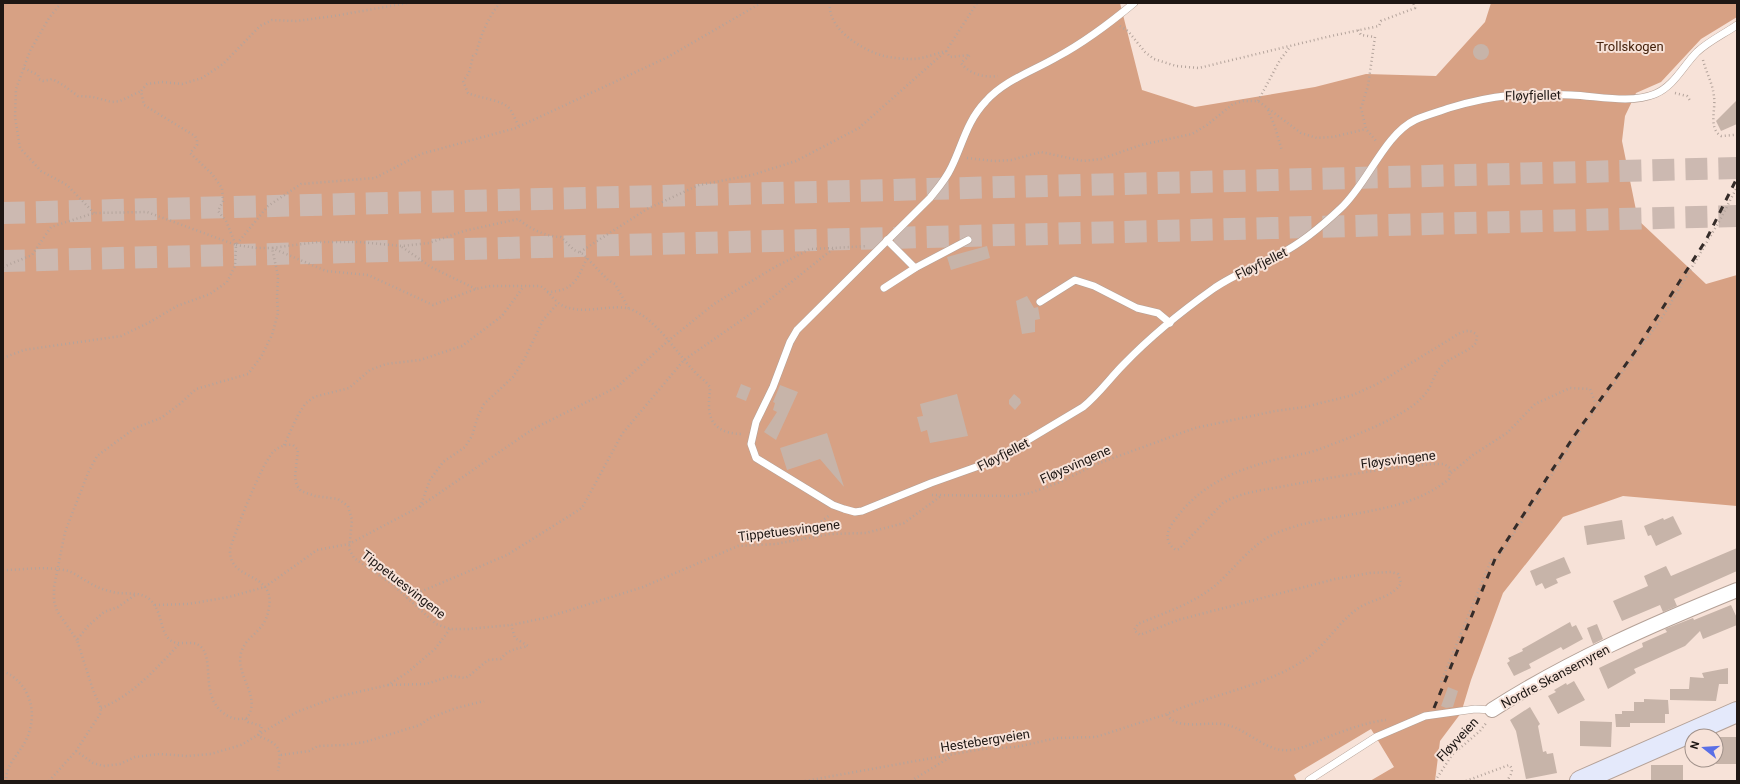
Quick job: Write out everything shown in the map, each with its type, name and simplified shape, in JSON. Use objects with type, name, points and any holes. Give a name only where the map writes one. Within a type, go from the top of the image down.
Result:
[{"type":"street","name":"Nordre Skansemyren","points":[[1492,710],[1530,687],[1591,655],[1737,590]]},
{"type":"street","points":[[1580,781],[1737,712]]},
{"type":"lane","name":"Fløyfjellet","points":[[1134,3],[1113,21],[1058,57],[1013,79],[986,100],[966,130],[956,156],[942,183],[797,330],[790,342],[773,387],[756,422],[752,435],[752,448],[756,458],[833,505],[844,510],[862,511],[931,483],[993,461],[1083,407],[1101,391],[1123,364],[1170,323],[1228,278],[1296,245],[1355,194],[1398,131],[1414,121],[1486,98],[1530,94],[1640,98],[1656,94],[1664,89],[1699,51],[1737,25]]},
{"type":"lane","points":[[884,288],[915,268],[968,240]]},
{"type":"lane","points":[[884,243],[915,268]]},
{"type":"lane","points":[[1040,302],[1075,280],[1094,286],[1137,308],[1158,313],[1170,323]]},
{"type":"lane","name":"Nordre Skansemyren","points":[[1309,780],[1376,737],[1425,716],[1475,708],[1492,710]]},
{"type":"path","points":[[61,3],[49,18],[30,51],[16,89],[15,117],[20,148],[41,171],[67,185],[94,213]]},
{"type":"path","points":[[24,68],[38,75],[39,79],[43,81],[52,79],[78,96],[93,97],[112,102],[120,101],[141,91],[147,84],[162,82],[182,84],[202,78],[223,64],[260,26],[272,20],[296,21],[407,3]]},
{"type":"path","points":[[500,3],[494,10],[478,42],[476,54],[473,56],[469,73],[463,81],[468,93],[481,98],[497,101],[509,108],[519,126]]},
{"type":"path","points":[[236,245],[268,206],[302,184],[375,178],[421,154],[519,126],[668,57],[761,3]]},
{"type":"path","points":[[830,3],[829,10],[838,28],[857,44],[884,56],[913,59],[946,51]]},
{"type":"path","points":[[580,252],[646,209],[699,185],[752,175],[796,161],[859,128],[946,51],[977,3]]},
{"type":"path","points":[[1113,21],[1128,31],[1145,52],[1154,59],[1176,66],[1199,68],[1379,26],[1381,21],[1415,8],[1413,3]]},
{"type":"path","points":[[1358,30],[1361,35],[1376,37],[1368,86],[1361,108],[1366,129],[1384,150]]},
{"type":"path","points":[[1258,101],[1280,60],[1290,46]]},
{"type":"path","points":[[946,51],[950,57],[970,55],[961,63],[961,65],[971,72],[989,77],[1003,75],[1013,79]]},
{"type":"path","points":[[1699,51],[1703,57],[1705,69],[1714,96],[1715,130],[1721,136],[1734,135]]},
{"type":"path","points":[[1664,89],[1687,96],[1691,102]]},
{"type":"path","points":[[3,358],[24,350],[121,336],[150,322],[177,306],[210,294],[227,282],[235,266],[236,245],[226,221],[218,211],[223,200],[222,188],[212,174],[190,153],[197,145],[198,140],[195,136],[144,105],[141,91]]},
{"type":"path","points":[[956,156],[994,161],[1011,160],[1041,152],[1083,161],[1101,159],[1141,145],[1192,134],[1207,125],[1233,104],[1243,101],[1258,101],[1301,133],[1316,138],[1333,137],[1366,129]]},
{"type":"path","points":[[1267,109],[1275,127],[1282,151]]},
{"type":"path","points":[[1441,682],[1492,558],[1497,560],[1533,502],[1679,290],[1720,220],[1737,186]]},
{"type":"path","points":[[3,267],[32,256],[51,227],[94,213],[147,212],[236,245],[257,248],[272,248],[318,242],[359,242],[402,246],[429,244],[464,231],[516,219],[534,230],[555,237],[561,237],[574,250],[580,252],[608,280],[615,284],[629,309]]},
{"type":"path","points":[[155,605],[195,603],[229,597],[265,587],[317,550],[349,544],[420,507],[533,429],[617,387],[668,341],[714,304],[775,267],[810,249],[884,243]]},
{"type":"path","points":[[402,246],[431,267],[476,289]]},
{"type":"path","points":[[272,248],[326,271],[368,275],[432,305],[476,289],[490,286],[540,286],[558,303],[582,310],[616,307],[629,309],[646,318],[710,387],[710,414],[721,431],[730,434],[752,435]]},
{"type":"path","points":[[49,781],[76,751],[95,724],[101,708],[93,690],[76,640],[56,611],[54,594],[56,569],[64,532],[88,473],[97,456],[135,428],[161,418],[181,403],[196,389],[248,374],[261,357],[272,335],[278,313],[278,276],[272,248]]},
{"type":"path","points":[[406,598],[507,555],[582,508],[622,434],[684,360],[759,308],[834,248]]},
{"type":"path","points":[[548,292],[561,291],[572,285],[587,258]]},
{"type":"path","points":[[3,570],[56,569],[73,573],[103,589],[117,593],[136,594],[148,598],[155,605],[166,634],[170,640],[180,643],[193,643],[201,647],[206,656],[207,681],[214,703],[218,708],[233,719],[244,718],[250,714],[252,706],[251,697],[241,671],[241,653],[245,645],[265,624],[270,599],[265,587],[238,570],[232,564],[230,549],[265,464],[274,450],[283,445],[305,404],[314,397],[349,388],[370,370],[386,364],[420,360],[462,346],[502,316],[524,286]]},
{"type":"path","points":[[420,507],[430,480],[443,462],[465,447],[472,436],[478,416],[484,404],[513,377],[525,358],[543,320],[558,303]]},
{"type":"path","name":"Fløysvingene","points":[[908,493],[1013,496],[1030,494],[1058,483],[1097,464],[1195,428],[1353,395],[1376,384],[1440,344],[1467,330],[1473,331],[1477,335],[1476,343],[1442,365],[1434,375],[1429,390],[1412,406],[1379,425],[1318,450],[1230,474],[1216,481],[1190,501],[1168,530],[1167,537],[1171,547],[1176,550],[1179,549],[1223,503],[1231,498],[1246,493],[1315,480],[1421,465],[1444,464],[1450,468],[1451,473],[1449,479],[1443,484],[1428,494],[1411,501],[1386,509],[1335,516],[1273,535],[1251,551],[1216,584],[1202,594],[1138,624],[1134,630],[1136,633],[1146,634],[1178,620],[1335,579],[1382,572],[1398,574],[1400,578],[1401,583],[1398,589],[1361,607],[1339,625],[1315,653],[1299,664],[1264,680],[1206,698],[1167,714]]},
{"type":"path","points":[[1451,473],[1473,455],[1507,433],[1535,404],[1570,388],[1590,389],[1595,397],[1595,402],[1599,405]]},
{"type":"path","name":"Tippetuesvingene","points":[[283,445],[293,445],[298,450],[295,477],[297,486],[301,491],[315,496],[338,499],[348,506],[352,520],[349,549],[354,558],[393,585],[436,624],[450,629],[468,629],[545,618],[643,587],[738,546],[776,544],[830,534],[866,533],[904,523],[941,495]]},
{"type":"path","points":[[804,539],[810,530],[829,517],[832,512],[833,505]]},
{"type":"path","points":[[76,640],[88,626],[104,612],[118,606],[136,594]]},
{"type":"path","points":[[76,751],[93,763],[103,766],[120,764],[135,757],[160,754],[187,756],[211,754],[241,745],[297,712],[336,697],[388,684],[426,684],[451,676],[465,678],[488,660],[501,659],[504,655],[516,648],[528,646],[515,638],[511,624]]},
{"type":"path","points":[[388,684],[408,672],[435,649],[450,629]]},
{"type":"path","points":[[101,708],[111,704],[135,687],[159,666],[180,643]]},
{"type":"path","points":[[3,670],[14,676],[23,685],[30,698],[31,716],[26,740],[9,765],[6,781]]},
{"type":"path","points":[[281,755],[309,751],[318,746],[344,745],[365,742],[420,725],[430,718],[456,708],[484,701]]},
{"type":"path","name":"Fløyveien","points":[[1436,781],[1452,755],[1486,724],[1492,710]]},
{"type":"path","points":[[1167,714],[1173,721],[1181,724],[1213,723],[1226,725],[1240,730],[1267,746],[1288,750],[1300,748],[1342,731],[1388,720]]},
{"type":"path","name":"Hestebergveien","points":[[805,781],[982,749],[1016,747],[1057,738],[1096,737],[1167,714]]},
{"type":"path","points":[[244,718],[248,722],[262,726],[258,736]]},
{"type":"path","points":[[258,736],[270,740],[277,746],[281,755],[278,771]]},
{"type":"path","points":[[911,781],[954,755]]},
{"type":"path","points":[[1466,781],[1509,765],[1512,769],[1512,773],[1507,781]]},
{"type":"green space","name":"Trollskogen","points":[[3,3],[1120,3],[1142,90],[1195,107],[1315,87],[1366,74],[1436,76],[1485,22],[1491,3],[1737,3],[1737,17],[1701,39],[1661,82],[1636,93],[1625,116],[1622,141],[1638,220],[1706,284],[1737,275],[1737,506],[1623,496],[1563,517],[1503,593],[1471,680],[1461,713],[1440,741],[1435,781],[1370,781],[1394,767],[1371,729],[1294,775],[1297,781],[3,781]]},
{"type":"building","points":[[1478,44],[1484,44],[1489,49],[1487,58],[1484,60],[1478,60],[1473,55],[1473,49]]},
{"type":"building","points":[[1737,100],[1737,124],[1721,131],[1716,121]]},
{"type":"building","points":[[987,246],[990,258],[951,270],[947,257]]},
{"type":"building","points":[[1027,296],[1034,308],[1038,307],[1040,319],[1035,320],[1035,332],[1022,334],[1016,301]]},
{"type":"building","points":[[741,384],[751,388],[746,401],[736,397]]},
{"type":"building","points":[[780,385],[798,392],[776,440],[764,432],[777,412],[773,410],[775,403],[773,402]]},
{"type":"building","points":[[957,394],[968,436],[930,443],[927,430],[921,432],[917,417],[923,416],[920,404]]},
{"type":"building","points":[[1014,394],[1020,399],[1021,403],[1015,410],[1009,404],[1009,400]]},
{"type":"building","points":[[827,433],[844,487],[820,459],[787,470],[780,448]]},
{"type":"building","points":[[1673,516],[1682,534],[1656,546],[1651,535],[1648,536],[1644,526],[1663,518],[1664,520]]},
{"type":"building","points":[[1622,520],[1625,539],[1587,545],[1584,526]]},
{"type":"building","points":[[1737,548],[1737,571],[1674,599],[1677,606],[1663,612],[1660,605],[1622,621],[1613,601],[1648,586],[1644,576],[1666,566],[1671,576]]},
{"type":"building","points":[[1564,557],[1571,573],[1556,579],[1558,583],[1545,589],[1542,583],[1536,586],[1530,571]]},
{"type":"building","points":[[1731,605],[1737,618],[1737,625],[1703,639],[1700,631],[1685,646],[1634,669],[1636,673],[1608,689],[1599,668],[1643,647],[1642,643],[1667,632],[1665,629],[1693,618],[1694,620]]},
{"type":"building","points":[[1570,622],[1572,627],[1576,625],[1583,639],[1563,650],[1561,647],[1529,664],[1531,668],[1514,676],[1507,663],[1510,661],[1508,658],[1523,651],[1522,649]]},
{"type":"building","points":[[1597,624],[1603,639],[1593,644],[1587,628]]},
{"type":"building","points":[[1728,668],[1728,684],[1719,684],[1716,701],[1670,700],[1670,689],[1689,689],[1690,677],[1704,678],[1702,673]]},
{"type":"building","points":[[1574,681],[1585,700],[1558,714],[1548,696],[1556,692],[1554,690],[1566,683],[1567,685]]},
{"type":"building","points":[[1448,687],[1458,691],[1453,707],[1446,708],[1441,706]]},
{"type":"building","points":[[1644,699],[1668,700],[1669,714],[1665,714],[1665,723],[1630,723],[1630,727],[1616,727],[1615,714],[1622,714],[1622,711],[1634,711],[1634,702],[1644,702]]},
{"type":"building","points":[[1530,707],[1540,724],[1538,726],[1543,752],[1546,751],[1547,754],[1553,753],[1557,773],[1526,779],[1516,731],[1510,720]]},
{"type":"building","points":[[1580,721],[1612,722],[1611,747],[1580,746]]},
{"type":"building","points":[[1724,737],[1737,737],[1737,764],[1724,764]]},
{"type":"building","points":[[1651,765],[1683,765],[1683,781],[1651,781]]},
{"type":"tunnel","points":[[3,213],[1737,168]]},
{"type":"tunnel","points":[[3,261],[1737,216]]},
{"type":"railway","points":[[1434,708],[1495,559],[1574,436],[1634,353],[1706,240],[1737,178]]}]
